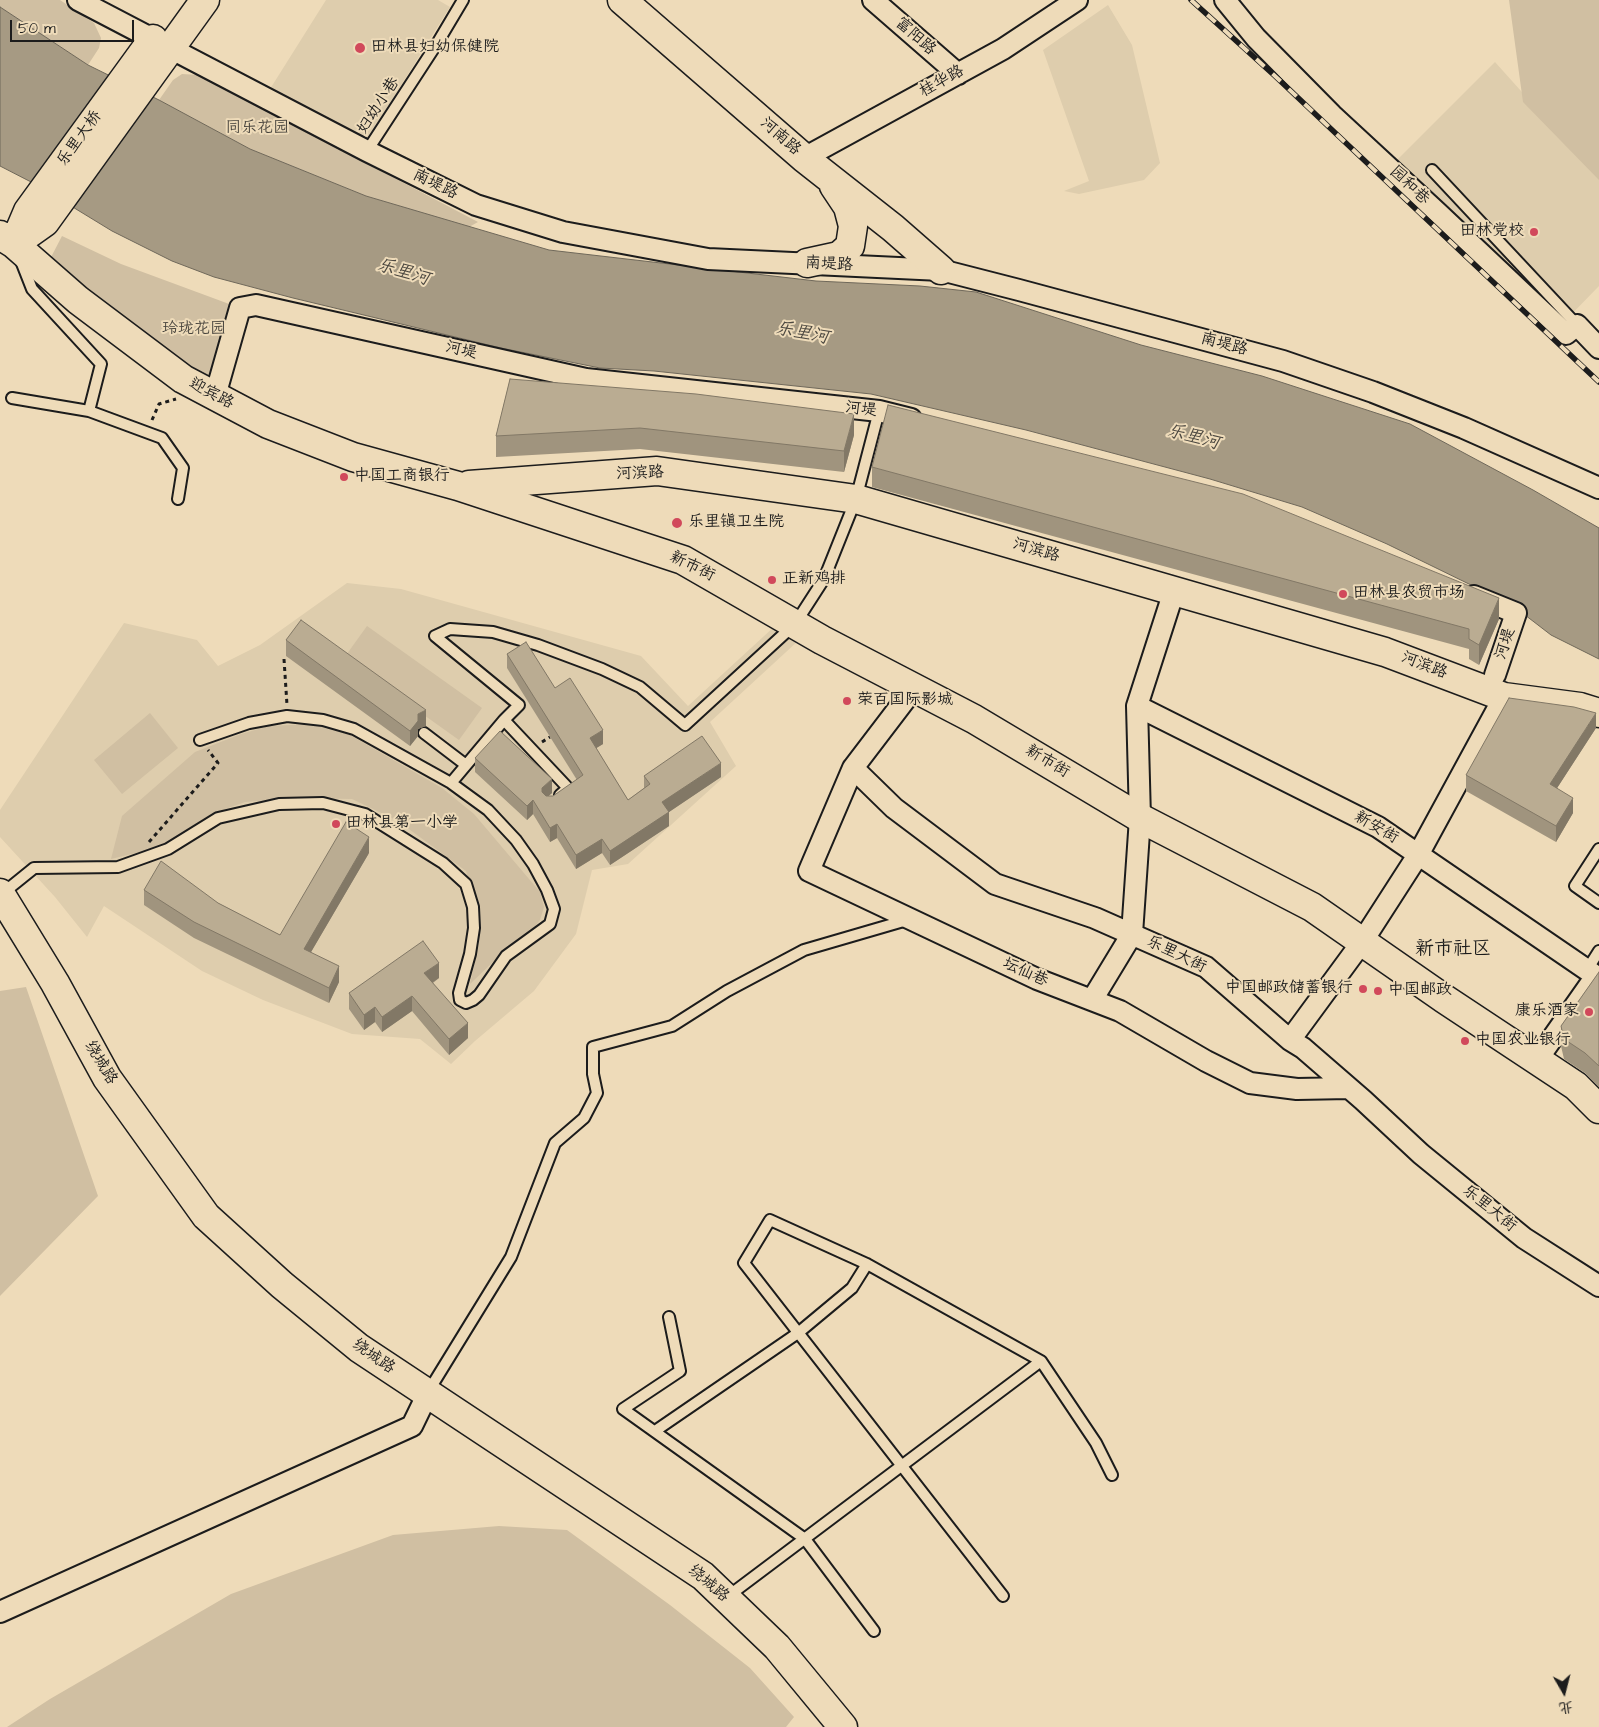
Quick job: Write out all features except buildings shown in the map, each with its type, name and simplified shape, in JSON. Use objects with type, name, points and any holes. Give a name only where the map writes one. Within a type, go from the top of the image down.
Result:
[{"type":"main road","points":[[161,44],[182,0]]},
{"type":"main road","points":[[161,44],[205,0]]},
{"type":"main road","name":"河南路","points":[[622,0],[804,158],[893,228],[941,270]]},
{"type":"main road","name":"乐里大桥","points":[[7,240],[37,216],[161,44]]},
{"type":"main road","points":[[807,263],[839,256],[850,246],[853,226],[848,207],[828,177]]},
{"type":"main road","name":"迎宾路","points":[[7,240],[78,300],[183,378],[210,393],[268,424],[353,457],[458,486]]},
{"type":"main road","name":"河滨路","points":[[458,486],[657,471],[856,499],[1599,713]]},
{"type":"main road","points":[[519,507],[509,500],[506,494],[507,490],[526,481]]},
{"type":"main road","name":"新市街","points":[[458,486],[683,560],[822,640],[974,719],[1140,818],[1312,907],[1576,1086],[1599,1109]]},
{"type":"main road","name":"绕城路","points":[[1,894],[55,983],[107,1078],[206,1216],[282,1285],[358,1348],[703,1576],[777,1647],[843,1727]]},
{"type":"street","name":"南堤路","points":[[78,0],[367,151],[476,205],[563,232],[708,258],[941,270],[1283,361],[1373,392],[1455,424],[1599,488]]},
{"type":"street","name":"富阳路","points":[[873,0],[958,74]]},
{"type":"street","name":"桂华路","points":[[804,158],[1003,48],[1076,0]]},
{"type":"street","name":"园和巷","points":[[1225,0],[1256,38],[1332,116],[1566,334],[1578,325]]},
{"type":"street","name":"河堤","points":[[210,393],[240,308],[256,305],[586,380],[879,411],[928,423]]},
{"type":"street","points":[[1578,325],[1599,348]]},
{"type":"street","name":"河堤","points":[[1453,587],[1516,613],[1500,686]]},
{"type":"street","points":[[1092,1000],[1132,934],[1140,818],[1137,706],[1174,591]]},
{"type":"street","points":[[1290,1040],[1362,942],[1418,855],[1500,686]]},
{"type":"street","points":[[853,768],[914,688]]},
{"type":"street","name":"新安街","points":[[1137,706],[1378,827],[1594,974]]},
{"type":"street","name":"坛仙巷","points":[[853,768],[808,871],[1038,979],[1120,1011],[1206,1061],[1250,1082],[1297,1089],[1349,1088]]},
{"type":"street","name":"乐里大街","points":[[853,768],[894,808],[995,884],[1095,918],[1206,967],[1349,1088],[1421,1154],[1524,1238],[1599,1286]]},
{"type":"street","points":[[1537,1060],[1594,974]]},
{"type":"street","points":[[0,1612],[412,1426],[428,1393]]},
{"type":"lane","name":"妇幼小巷","points":[[367,151],[463,0]]},
{"type":"lane","points":[[1432,170],[1578,325]]},
{"type":"lane","points":[[7,240],[32,289],[101,364],[89,411]]},
{"type":"lane","points":[[12,398],[89,411],[162,438],[184,468],[178,499]]},
{"type":"lane","points":[[451,784],[504,720],[520,705],[435,636],[450,629],[493,632],[538,645],[602,669],[640,687],[685,725],[795,624],[824,580],[856,499],[879,411]]},
{"type":"lane","points":[[1,894],[34,868],[118,867],[168,849],[218,818],[279,804],[322,803],[365,814],[443,863],[466,884],[473,908],[474,928],[470,954],[459,993],[460,1000],[466,1003],[479,995],[506,956],[550,924],[554,909],[547,890],[533,864],[516,840],[488,810],[451,784],[354,729],[322,720],[287,716],[249,723],[200,740]]},
{"type":"lane","points":[[504,720],[568,788],[549,804]]},
{"type":"lane","points":[[424,733],[466,765]]},
{"type":"lane","points":[[1599,849],[1575,886],[1599,903]]},
{"type":"lane","points":[[428,1393],[511,1257],[555,1143],[584,1118],[597,1093],[593,1074],[593,1047],[672,1026],[727,991],[804,950],[911,919]]},
{"type":"lane","points":[[1594,974],[1599,951]]},
{"type":"lane","points":[[1003,1596],[744,1263],[770,1220],[867,1264],[1042,1361],[1096,1443],[1112,1474]]},
{"type":"lane","points":[[655,1431],[798,1333],[852,1288],[867,1264]]},
{"type":"lane","points":[[669,1317],[680,1371],[623,1408],[805,1539],[874,1631]]},
{"type":"lane","points":[[726,1598],[1042,1361]]},
{"type":"path","points":[[147,432],[159,404],[210,393]]},
{"type":"path","points":[[284,659],[287,716]]},
{"type":"path","points":[[541,743],[550,737]]},
{"type":"path","points":[[131,863],[218,763],[200,740]]},
{"type":"shaded area","name":"田林县妇幼保健院","points":[[326,0],[438,0],[450,7],[365,143],[270,89]]},
{"type":"shaded area","points":[[1108,5],[1132,45],[1160,163],[1144,180],[1079,194],[1064,191],[1089,181],[1043,50]]},
{"type":"shaded area","name":"田林党校","points":[[1495,62],[1599,178],[1599,286],[1563,323],[1396,161]]},
{"type":"shaded area","name":"田林县第一小学","points":[[347,583],[401,589],[641,656],[688,706],[776,625],[798,641],[710,722],[736,766],[628,864],[592,870],[576,934],[534,991],[451,1064],[420,1039],[352,1034],[263,1000],[202,971],[104,906],[87,937],[55,897],[0,837],[0,810],[124,623],[197,640],[218,666],[260,645]]},
{"type":"green space","points":[[0,0],[60,0],[94,23],[101,38],[99,48],[88,65],[0,7]]},
{"type":"green space","points":[[1509,0],[1599,0],[1599,180],[1523,102]]},
{"type":"green space","name":"同乐花园","points":[[182,74],[199,75],[478,222],[469,227],[366,196],[250,149],[159,100],[173,80]]},
{"type":"green space","name":"玲珑花园","points":[[62,236],[121,264],[240,308],[217,389],[48,263]]},
{"type":"green space","points":[[367,626],[482,708],[459,740],[344,658]]},
{"type":"green space","points":[[150,713],[178,748],[122,794],[94,760]]},
{"type":"green space","points":[[310,724],[350,735],[442,788],[474,814],[540,892],[544,907],[540,920],[534,928],[516,940],[470,984],[479,944],[477,906],[466,871],[398,821],[352,799],[296,798],[245,802],[211,814],[160,847],[111,859],[122,816],[195,752],[241,734],[269,726]]},
{"type":"green space","points":[[26,987],[98,1196],[0,1296],[0,991]]},
{"type":"green space","points":[[499,1526],[567,1530],[670,1605],[750,1668],[794,1717],[786,1727],[7,1727],[50,1699],[231,1594],[393,1535]]},
{"type":"water","name":"乐里河","points":[[0,7],[88,65],[159,100],[250,149],[366,196],[549,250],[816,281],[920,286],[976,292],[1141,345],[1262,376],[1410,424],[1599,528],[1599,659],[1551,635],[1512,605],[1387,544],[1302,507],[1210,479],[1026,430],[871,394],[654,371],[600,368],[501,348],[293,298],[214,277],[172,261],[112,231],[35,184],[0,166]]},
{"type":"railway","points":[[1191,0],[1275,76],[1599,382]]},
{"type":"place","name":"田林县妇幼保健院","points":[[360,48]]},
{"type":"place","name":"田林党校","points":[[1534,232]]},
{"type":"place","name":"中国工商银行","points":[[344,477]]},
{"type":"place","name":"乐里镇卫生院","points":[[677,523]]},
{"type":"place","name":"正新鸡排","points":[[772,580]]},
{"type":"place","name":"田林县农贸市场","points":[[1343,594]]},
{"type":"place","name":"荣百国际影城","points":[[847,701]]},
{"type":"place","name":"田林县第一小学","points":[[336,824]]},
{"type":"place","name":"中国邮政储蓄银行","points":[[1363,989]]},
{"type":"place","name":"中国邮政","points":[[1378,991]]},
{"type":"place","name":"康乐酒家","points":[[1589,1012]]},
{"type":"place","name":"中国农业银行","points":[[1465,1041]]},
{"type":"district","name":"新市社区","points":[[1453,950]]}]
